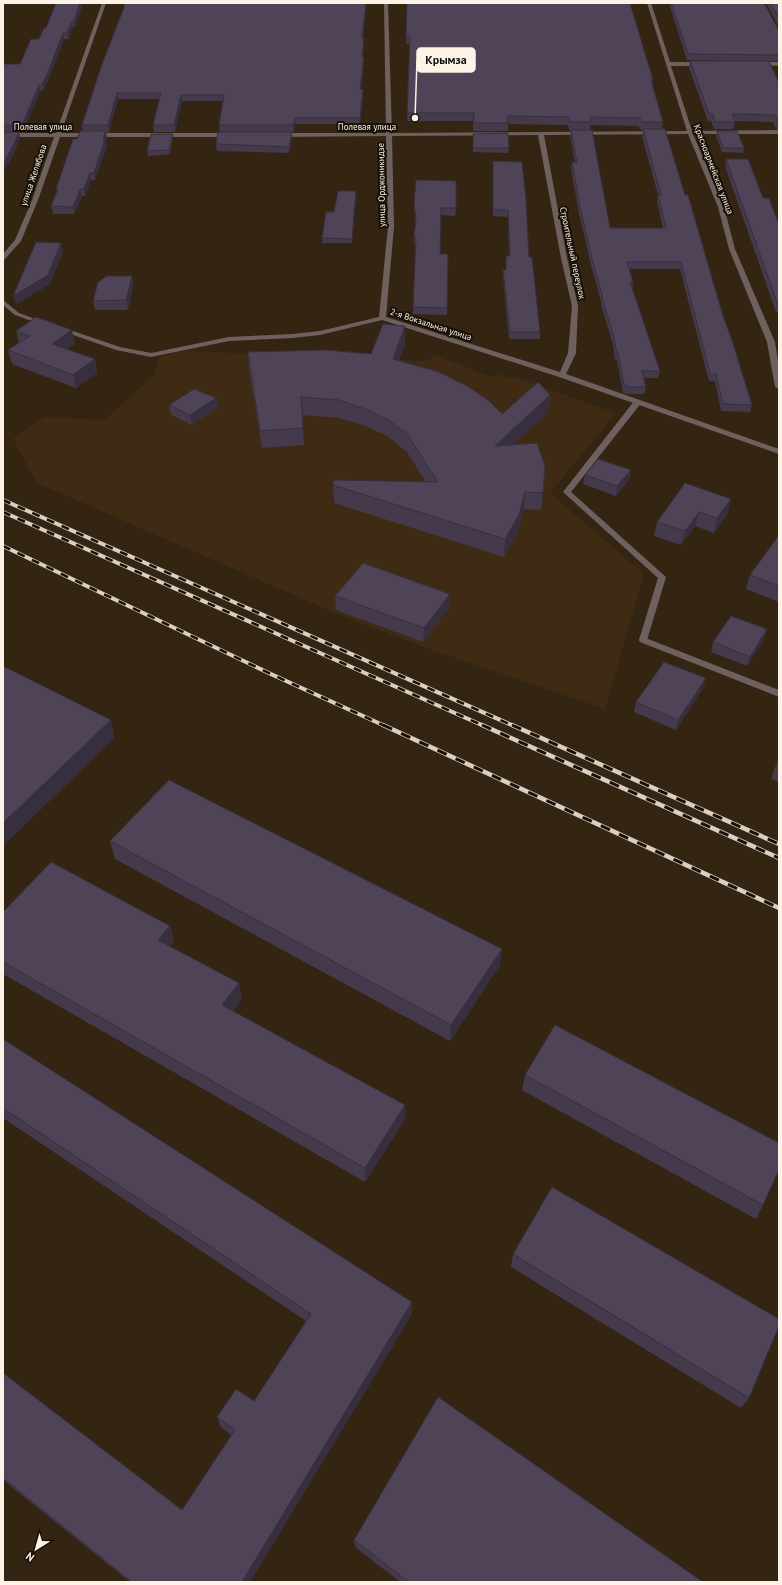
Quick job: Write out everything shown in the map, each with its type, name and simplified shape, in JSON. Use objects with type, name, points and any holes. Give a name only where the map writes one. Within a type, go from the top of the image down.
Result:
[{"type":"street","name":"улица Желябова","points":[[3,258],[18,241],[35,200],[104,3]]},
{"type":"street","name":"улица Орджоникидзе","points":[[382,318],[391,227],[386,3]]},
{"type":"street","name":"Красноармейская улица","points":[[648,3],[690,133],[721,207],[732,249],[770,342],[779,387]]},
{"type":"street","points":[[667,64],[707,64]]},
{"type":"street","points":[[747,64],[779,64]]},
{"type":"street","name":"Полевая улица","points":[[270,135],[779,132]]},
{"type":"street","name":"Строительный переулок","points":[[542,134],[564,258],[575,306],[572,353],[562,375]]},
{"type":"street","name":"Полевая улица","points":[[3,135],[239,135]]},
{"type":"street","name":"2-я Вокзальная улица","points":[[3,302],[17,314],[118,349],[151,355],[229,339],[294,336],[320,333],[382,318],[562,375],[779,452]]},
{"type":"street","points":[[638,402],[567,492],[662,577],[643,640],[779,694]]},
{"type":"shaded area","points":[[187,351],[425,361],[436,356],[492,377],[498,374],[511,379],[518,378],[616,413],[550,493],[644,574],[605,709],[424,647],[340,615],[37,483],[13,439],[45,417],[105,420],[154,375],[159,357]]},
{"type":"building","points":[[56,3],[80,3],[74,21],[72,21],[67,33],[63,33],[48,72],[42,85],[39,85],[22,125],[3,126],[3,64],[20,64],[31,39],[39,39],[44,28],[46,28]]},
{"type":"building","points":[[125,3],[366,3],[362,38],[364,38],[362,57],[364,57],[360,89],[363,89],[360,118],[295,118],[293,125],[219,125],[224,95],[181,95],[174,125],[153,125],[161,93],[117,93],[108,125],[82,125],[101,67]]},
{"type":"building","points":[[407,3],[630,3],[653,80],[651,80],[663,122],[642,122],[640,118],[590,117],[591,122],[570,122],[569,117],[508,116],[508,123],[474,123],[474,113],[407,113],[410,36],[406,36]]},
{"type":"building","points":[[671,3],[764,3],[779,29],[779,55],[688,54]]},
{"type":"building","points":[[770,3],[779,3],[779,18]]},
{"type":"building","points":[[690,61],[769,61],[779,83],[779,122],[775,115],[732,114],[735,122],[715,122],[713,114],[709,114]]},
{"type":"building","points":[[643,129],[665,129],[685,195],[688,195],[723,316],[752,405],[723,404],[716,374],[710,373],[681,262],[627,262],[633,282],[630,282],[660,371],[642,371],[646,387],[629,387],[624,385],[618,353],[602,298],[580,206],[572,162],[577,163],[571,130],[592,130],[610,228],[666,228],[658,194],[661,195]]},
{"type":"building","points":[[80,131],[105,131],[103,139],[105,139],[94,173],[90,173],[84,189],[80,189],[73,207],[51,206],[58,189],[56,189],[73,139],[77,139]]},
{"type":"building","points":[[717,131],[737,131],[744,148],[723,148]]},
{"type":"building","points":[[3,132],[19,132],[3,164]]},
{"type":"building","points":[[218,132],[292,132],[289,147],[216,144]]},
{"type":"building","points":[[508,133],[509,148],[473,148],[473,134]]},
{"type":"building","points":[[151,134],[173,134],[169,150],[147,151]]},
{"type":"building","points":[[726,159],[748,159],[763,198],[769,198],[779,225],[779,305],[778,305]]},
{"type":"building","points":[[493,161],[522,162],[526,199],[529,257],[532,257],[540,332],[510,332],[503,270],[506,270],[506,256],[510,256],[508,210],[493,210]]},
{"type":"building","points":[[416,180],[456,181],[456,208],[441,208],[440,254],[448,254],[447,308],[413,307],[416,238],[414,238],[416,219],[414,203]]},
{"type":"building","points":[[338,191],[356,191],[352,239],[322,238],[326,212],[334,212]]},
{"type":"building","points":[[36,242],[61,243],[48,275],[13,296]]},
{"type":"building","points":[[107,276],[132,276],[126,300],[93,301],[98,282]]},
{"type":"building","points":[[36,317],[72,330],[52,344],[95,359],[73,375],[8,350],[30,336],[16,331]]},
{"type":"building","points":[[383,324],[405,326],[393,359],[439,372],[469,387],[489,401],[502,414],[538,382],[550,395],[495,446],[537,443],[545,466],[543,493],[525,492],[519,515],[505,539],[333,485],[334,480],[438,482],[407,434],[387,419],[365,409],[339,400],[301,397],[303,428],[260,431],[248,352],[326,350],[371,354]]},
{"type":"building","points":[[194,389],[216,398],[190,415],[169,405]]},
{"type":"building","points":[[598,459],[631,470],[617,486],[585,475]]},
{"type":"building","points":[[685,483],[731,499],[717,518],[699,512],[685,531],[657,522]]},
{"type":"building","points":[[779,535],[779,586],[750,575]]},
{"type":"building","points":[[363,563],[450,594],[424,628],[335,596]]},
{"type":"building","points":[[731,616],[767,629],[750,657],[713,642]]},
{"type":"building","points":[[664,662],[706,678],[678,720],[636,702]]},
{"type":"building","points":[[3,666],[111,720],[3,823]]},
{"type":"building","points":[[779,759],[779,766],[776,765]]},
{"type":"building","points":[[169,780],[502,949],[451,1025],[110,841]]},
{"type":"building","points":[[51,862],[170,926],[158,940],[239,983],[222,1005],[405,1105],[365,1168],[3,962],[3,912]]},
{"type":"building","points":[[555,1025],[779,1143],[779,1170],[763,1205],[525,1075]]},
{"type":"building","points":[[3,1039],[412,1302],[242,1582],[132,1582],[3,1478],[3,1373],[182,1510],[235,1430],[217,1417],[236,1389],[254,1401],[311,1314],[3,1108]]},
{"type":"building","points":[[552,1187],[779,1319],[779,1326],[749,1398],[513,1254]]},
{"type":"building","points":[[438,1397],[703,1582],[409,1582],[354,1540]]},
{"type":"railway","points":[[3,500],[514,726]]},
{"type":"railway","points":[[3,512],[484,726]]},
{"type":"railway","points":[[3,546],[273,675],[385,726]]},
{"type":"railway","points":[[383,725],[779,908]]},
{"type":"railway","points":[[482,725],[779,858]]},
{"type":"railway","points":[[512,725],[779,844]]},
{"type":"place","name":"Крымза","points":[[415,118]]}]
